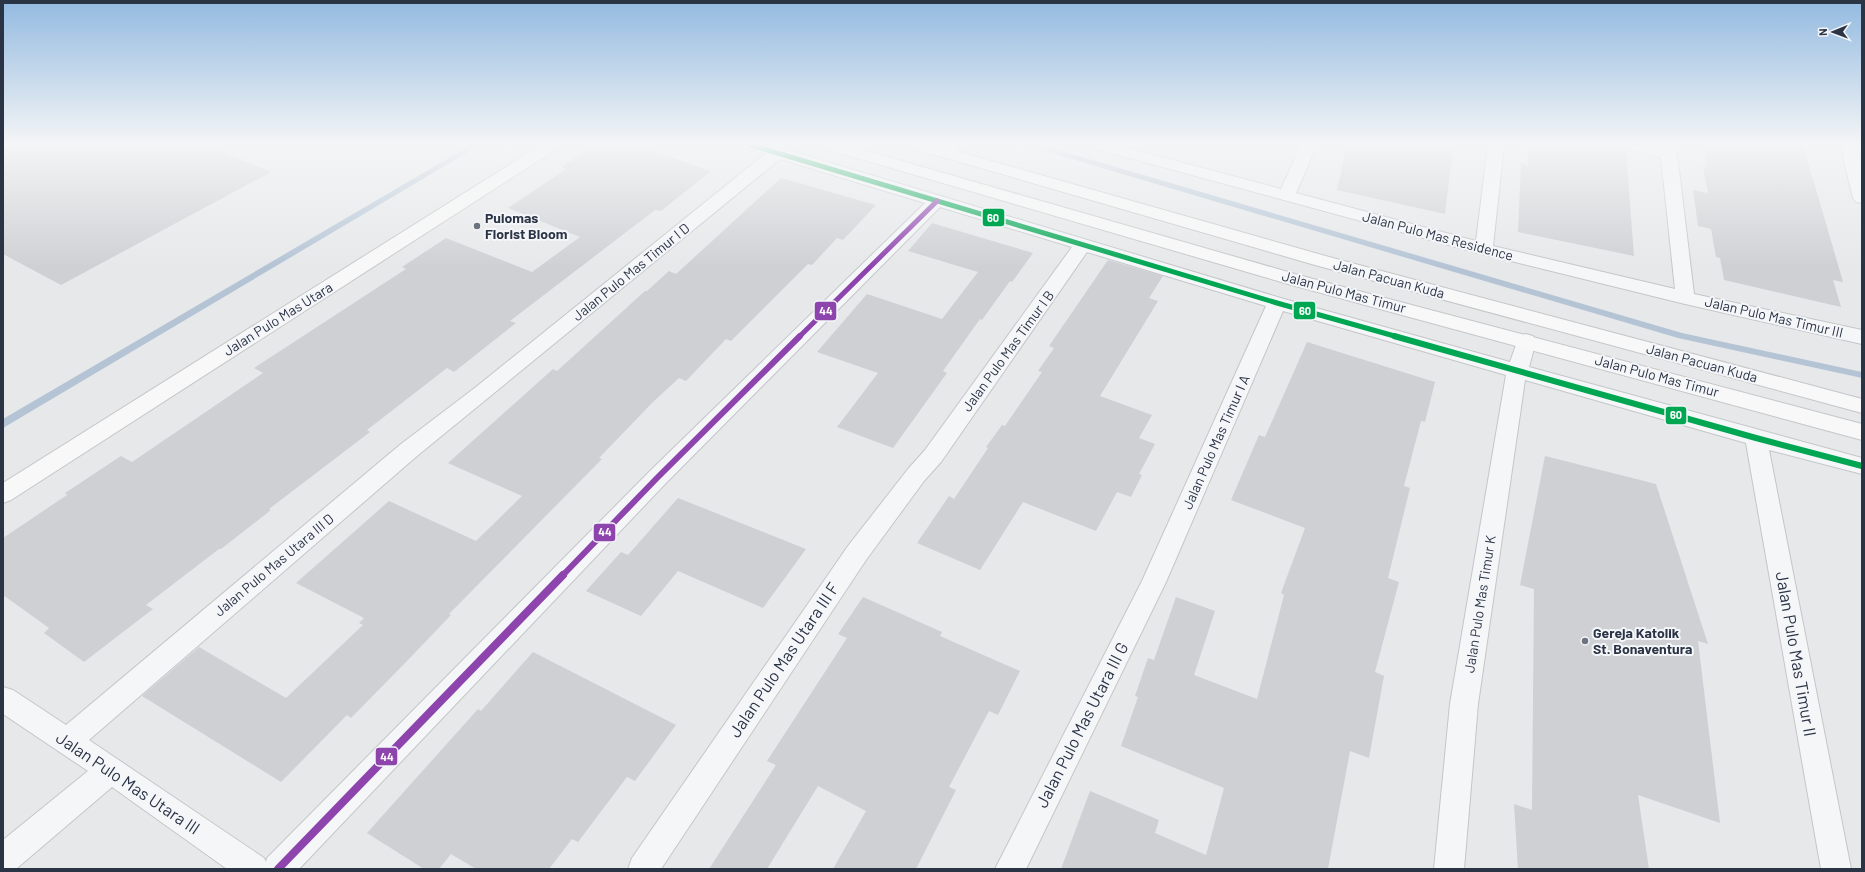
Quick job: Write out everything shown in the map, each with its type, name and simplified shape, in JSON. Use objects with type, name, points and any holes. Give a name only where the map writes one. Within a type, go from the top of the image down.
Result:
[{"type":"street","name":"Jalan Pulo Mas Utara","points":[[3,494],[488,186]]},
{"type":"street","name":"Jalan Pulo Mas Timur I D","points":[[483,392],[737,186]]},
{"type":"street","name":"Jalan Pulo Mas Timur","points":[[887,186],[1277,303],[1517,369],[1756,438],[1862,466]]},
{"type":"street","name":"Jalan Pulo Mas Timur","points":[[969,186],[1295,280],[1862,432]]},
{"type":"street","name":"Jalan Pacuan Kuda","points":[[1071,186],[1322,261],[1862,406]]},
{"type":"street","name":"Jalan Pulo Mas Residence","points":[[1253,186],[1484,249],[1685,298]]},
{"type":"street","points":[[1286,196],[1291,186]]},
{"type":"street","points":[[1484,249],[1491,186]]},
{"type":"street","points":[[1672,186],[1685,298]]},
{"type":"street","points":[[1859,186],[1862,198]]},
{"type":"street","points":[[278,869],[658,477],[937,201]]},
{"type":"street","name":"Jalan Pulo Mas Timur I B","points":[[933,456],[1083,245]]},
{"type":"street","name":"Jalan Pulo Mas Timur III","points":[[1685,298],[1862,337]]},
{"type":"street","name":"Jalan Pulo Mas Timur I A","points":[[1154,582],[1277,303]]},
{"type":"street","name":"Jalan Pulo Mas Timur K","points":[[1449,869],[1464,704],[1517,369],[1526,341]]},
{"type":"street","points":[[1720,368],[1722,394]]},
{"type":"street","name":"Jalan Pulo Mas Utara III D","points":[[67,741],[409,450],[483,392]]},
{"type":"street","name":"Jalan Pulo Mas Timur II","points":[[1756,438],[1836,869]]},
{"type":"street","name":"Jalan Pulo Mas Utara III F","points":[[643,869],[857,553],[916,475],[933,456]]},
{"type":"street","name":"Jalan Pulo Mas Utara III G","points":[[1010,869],[1154,582]]},
{"type":"street","name":"Jalan Pulo Mas Utara III","points":[[3,699],[111,770],[253,869]]},
{"type":"street","points":[[3,860],[111,770]]},
{"type":"building","points":[[3,186],[246,186],[61,285],[3,254]]},
{"type":"building","points":[[541,186],[693,186],[661,211],[655,210],[510,321],[516,323],[454,372],[447,368],[367,430],[370,432],[269,509],[271,510],[221,549],[146,605],[153,609],[84,662],[44,633],[49,628],[3,595],[3,538],[67,495],[65,493],[121,456],[132,462],[263,373],[254,368],[406,269],[402,267],[446,238],[532,272],[580,237],[508,208]]},
{"type":"building","points":[[773,186],[808,186],[876,205],[843,240],[837,238],[812,265],[808,264],[731,341],[726,339],[686,381],[679,378],[653,402],[599,458],[602,459],[449,614],[451,615],[407,661],[351,718],[347,715],[281,782],[142,696],[199,647],[286,698],[363,625],[359,623],[364,618],[296,583],[389,501],[476,541],[522,496],[448,463],[553,369],[557,371],[669,271],[676,274]]},
{"type":"building","points":[[1338,186],[1448,186],[1445,214],[1337,190]]},
{"type":"building","points":[[1520,186],[1629,186],[1634,256],[1518,232]]},
{"type":"building","points":[[1707,186],[1815,186],[1843,282],[1833,280],[1841,307],[1724,280],[1720,258],[1716,257],[1711,229],[1698,226],[1693,190],[1708,193]]},
{"type":"building","points":[[932,223],[1033,253],[1012,282],[1010,281],[982,320],[980,319],[943,371],[947,373],[893,448],[837,427],[878,373],[817,352],[867,294],[942,319],[978,272],[908,251]]},
{"type":"building","points":[[1108,260],[1163,276],[1149,298],[1158,301],[1100,396],[1152,415],[1139,438],[1155,444],[1139,474],[1142,475],[1131,497],[1117,492],[1096,531],[1023,502],[980,570],[917,543],[949,496],[954,499],[988,448],[986,447],[1002,425],[1005,426],[1042,372],[1038,371],[1054,348],[1049,346]]},
{"type":"building","points":[[1307,342],[1435,382],[1425,422],[1421,421],[1404,486],[1410,488],[1388,578],[1399,582],[1375,672],[1384,676],[1369,758],[1350,751],[1328,869],[1061,869],[1090,791],[1159,820],[1155,833],[1206,855],[1224,788],[1121,746],[1138,697],[1135,696],[1148,658],[1154,660],[1176,597],[1215,611],[1194,675],[1257,699],[1284,595],[1281,593],[1305,528],[1231,500],[1259,435],[1265,437]]},
{"type":"building","name":"Gereja Katolik St. Bonaventura","points":[[1545,456],[1656,484],[1708,644],[1698,641],[1720,823],[1638,795],[1649,869],[1518,869],[1514,804],[1532,810],[1534,589],[1520,585]]},
{"type":"building","points":[[678,498],[806,549],[763,608],[678,571],[641,616],[586,591],[621,552],[628,555]]},
{"type":"building","points":[[863,597],[942,632],[940,636],[1020,671],[998,715],[989,711],[949,787],[956,790],[916,869],[833,869],[866,811],[818,786],[767,869],[709,869],[776,765],[767,761],[847,638],[838,634]]},
{"type":"building","points":[[533,652],[676,725],[635,781],[627,777],[578,842],[572,839],[549,869],[476,869],[451,854],[439,869],[424,869],[367,833],[478,709],[481,711]]},
{"type":"waterway","points":[[3,424],[407,186]]},
{"type":"waterway","points":[[1172,186],[1681,336],[1862,375]]},
{"type":"transit line","name":"60","points":[[886,186],[1277,303],[1756,438],[1862,466]]},
{"type":"transit line","name":"44","points":[[278,869],[658,477],[937,201]]},
{"type":"place","name":"Pulomas Florist Bloom","points":[[477,226]]},
{"type":"place","name":"Gereja Katolik St. Bonaventura","points":[[1585,641]]}]
